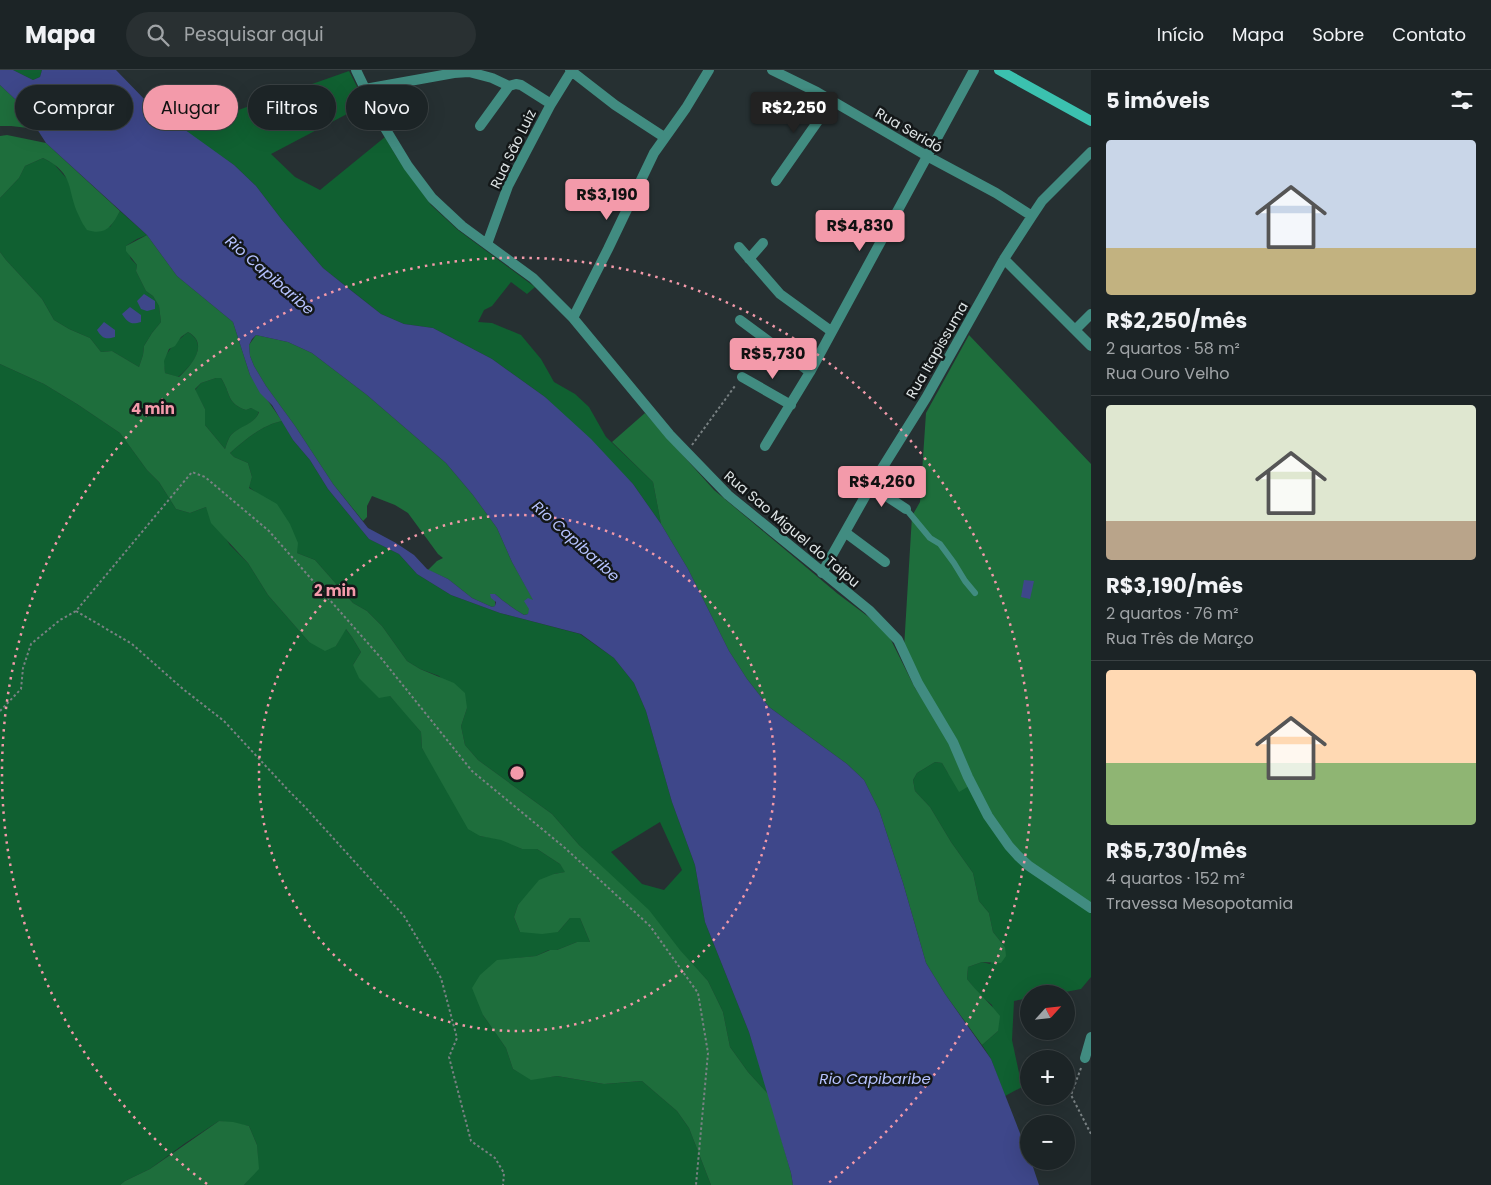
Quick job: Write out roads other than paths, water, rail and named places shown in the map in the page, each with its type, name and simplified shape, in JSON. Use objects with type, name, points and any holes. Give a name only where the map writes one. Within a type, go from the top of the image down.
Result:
[{"type":"street","name":"Rua Sao Miguel do Taipu","points":[[356,70],[363,85]]},
{"type":"street","points":[[571,70],[615,105],[664,137]]},
{"type":"street","name":"Rua São Luiz","points":[[487,244],[508,186],[571,70]]},
{"type":"street","points":[[573,318],[654,153],[686,108],[709,70]]},
{"type":"street","name":"Rua Seridó","points":[[772,70],[800,83],[927,156],[996,193],[1032,216]]},
{"type":"street","points":[[765,446],[810,372],[974,70]]},
{"type":"street","points":[[999,70],[1091,121]]},
{"type":"street","points":[[389,85],[469,72],[492,78],[509,86]]},
{"type":"street","points":[[480,126],[509,86],[520,85],[551,104]]},
{"type":"street","points":[[776,181],[832,101]]},
{"type":"street","name":"Rua Sao Miguel do Taipu","points":[[386,130],[420,184],[432,198],[462,226],[533,278],[573,318],[670,434],[728,495],[869,610],[898,640],[918,683],[952,742],[988,816],[1009,846],[1029,866],[1091,908]]},
{"type":"street","name":"Rua Itapissuma","points":[[822,573],[871,486],[926,398],[1004,259],[1042,201],[1091,152]]},
{"type":"street","points":[[749,259],[763,243]]},
{"type":"street","points":[[739,247],[780,294],[831,331]]},
{"type":"street","points":[[1004,259],[1091,346]]},
{"type":"street","points":[[1075,330],[1091,314]]},
{"type":"street","points":[[740,320],[810,372]]},
{"type":"street","points":[[742,377],[791,405]]},
{"type":"street","points":[[871,486],[906,509]]},
{"type":"street","points":[[846,533],[885,562]]},
{"type":"street","points":[[1085,1058],[1091,1037]]},
{"type":"lane","points":[[906,509],[930,538],[940,544],[975,593]]},
{"type":"water","name":"Rio Capibaribe","points":[[0,70],[13,70],[33,80],[40,77],[42,70],[116,70],[131,85],[15,85],[15,99],[0,85]]},
{"type":"water","name":"Rio Capibaribe","points":[[133,88],[143,98],[143,130],[185,130],[234,165],[256,186],[323,268],[381,314],[404,324],[433,328],[492,359],[545,397],[591,439],[633,484],[661,524],[688,569],[729,651],[747,679],[769,707],[847,764],[864,780],[879,810],[903,883],[926,963],[945,994],[991,1059],[1020,1133],[1020,1170],[1034,1170],[1039,1185],[793,1185],[749,1032],[705,922],[695,865],[672,802],[646,711],[634,683],[614,658],[581,634],[500,613],[451,595],[417,574],[399,554],[369,539],[328,489],[310,460],[293,440],[272,405],[260,393],[250,375],[233,322],[177,276],[147,235],[46,143],[38,130],[133,130]],"holes":[[[256,335],[288,342],[312,353],[367,395],[446,463],[473,495],[497,528],[512,562],[533,600],[528,598],[524,601],[529,609],[528,614],[524,615],[495,594],[490,594],[491,598],[496,602],[495,606],[492,607],[472,598],[448,579],[427,569],[414,555],[368,528],[333,484],[266,386],[254,366],[250,356],[249,345]]]},
{"type":"water","points":[[144,294],[155,301],[155,309],[147,311],[141,309],[137,301]]},
{"type":"water","points":[[130,307],[141,315],[141,322],[132,323],[124,317],[122,314]]},
{"type":"water","points":[[104,322],[115,330],[115,337],[102,337],[99,333],[97,330]]},
{"type":"water","points":[[1024,580],[1034,581],[1030,599],[1021,597]]}]
